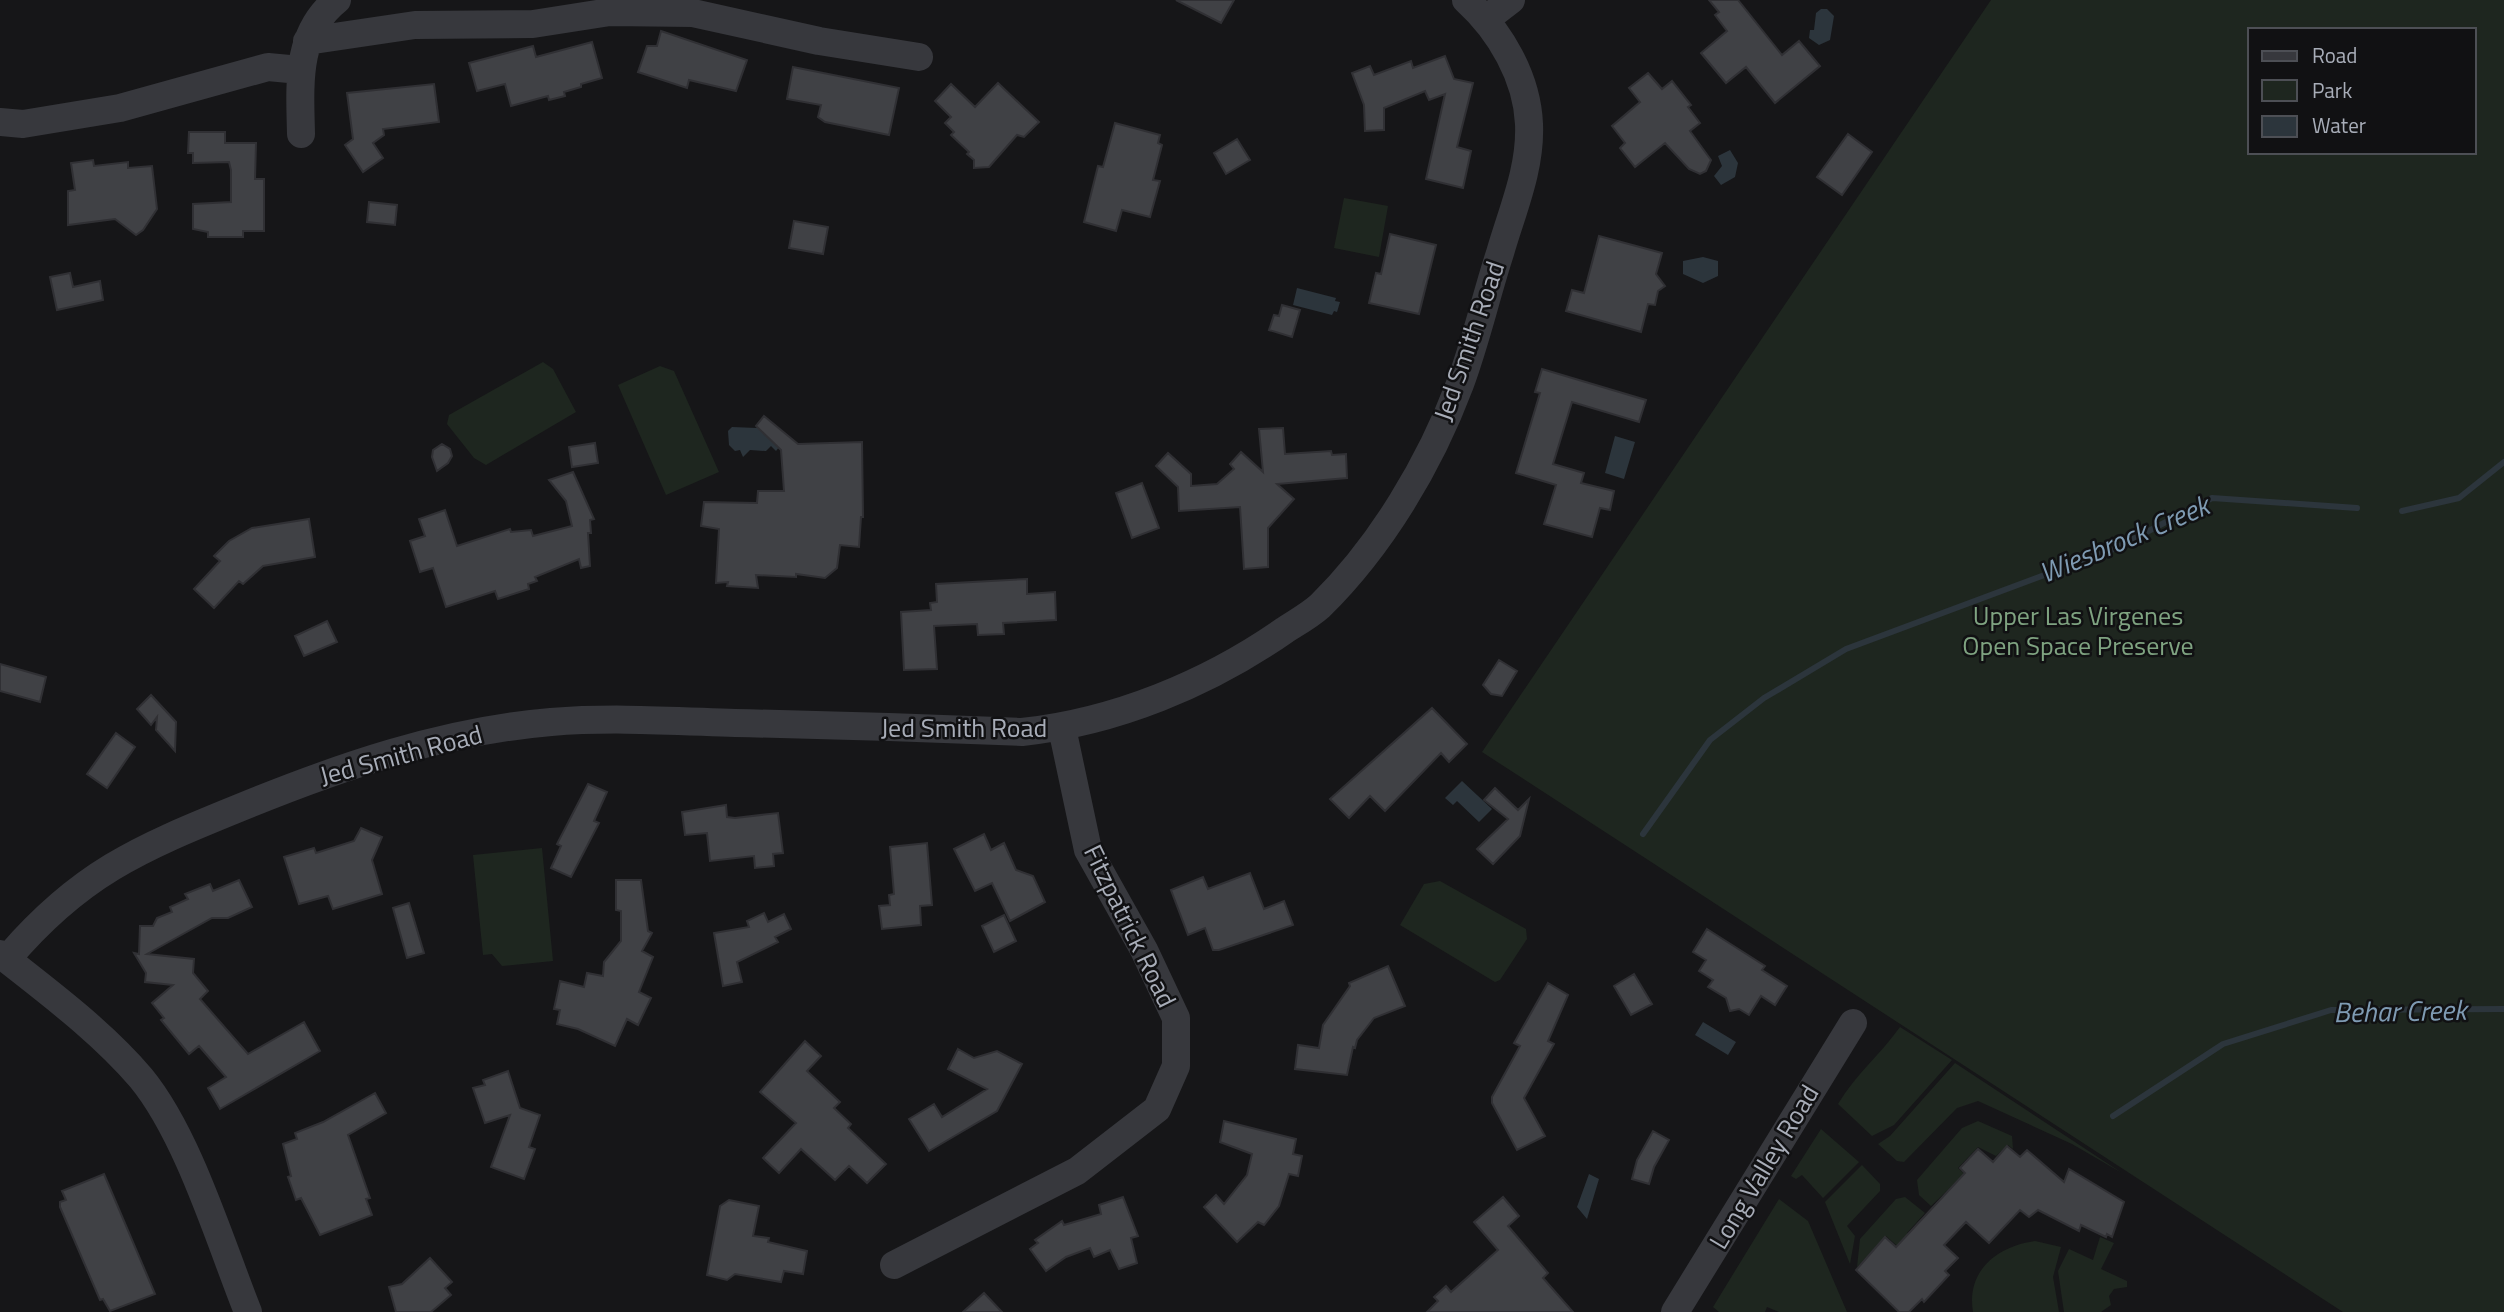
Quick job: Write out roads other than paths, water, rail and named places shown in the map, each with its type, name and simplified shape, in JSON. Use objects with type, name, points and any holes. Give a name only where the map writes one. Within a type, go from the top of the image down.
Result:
[{"type":"street","points":[[301,134],[300,69],[307,41],[327,7],[337,0]]},
{"type":"street","name":"Jed Smith Road","points":[[4,957],[50,911],[95,875],[145,846],[292,786],[429,742],[523,725],[600,719],[1022,732],[1062,728],[1127,709],[1217,672],[1272,639],[1318,608],[1358,564],[1398,509],[1459,387],[1522,182],[1529,124],[1524,96],[1515,68],[1485,20],[1466,0]]},
{"type":"street","points":[[1485,20],[1511,0]]},
{"type":"street","points":[[307,41],[415,25],[533,24],[610,12],[693,13],[819,41],[919,57]]},
{"type":"street","points":[[0,122],[23,124],[120,108],[268,67],[300,69]]},
{"type":"street","name":"Fitzpatrick Road","points":[[894,1265],[1077,1171],[1157,1109],[1176,1066],[1176,1018],[1144,950],[1088,850],[1062,728]]},
{"type":"street","points":[[4,957],[96,1033],[142,1079],[169,1121],[184,1152],[248,1312]]},
{"type":"street","name":"Long Valley Road","points":[[1675,1312],[1853,1023]]},
{"type":"water","points":[[1827,9],[1834,16],[1830,40],[1819,45],[1809,38],[1810,30],[1814,30],[1816,13]]},
{"type":"water","points":[[1730,150],[1738,163],[1735,177],[1721,185],[1714,176],[1722,166],[1718,156]]},
{"type":"water","points":[[1703,257],[1718,261],[1718,276],[1703,283],[1683,274],[1683,261]]},
{"type":"water","points":[[1297,288],[1336,298],[1335,301],[1340,302],[1337,312],[1334,311],[1332,315],[1293,305]]},
{"type":"water","points":[[758,422],[766,422],[780,446],[776,451],[771,446],[766,451],[750,450],[743,457],[740,450],[735,451],[729,445],[728,431],[732,427],[757,428]]},
{"type":"water","points":[[1615,436],[1635,442],[1624,479],[1605,473]]},
{"type":"water","points":[[1462,781],[1492,809],[1479,822],[1457,801],[1453,805],[1445,798]]},
{"type":"water","points":[[1703,1022],[1736,1042],[1728,1055],[1695,1035]]},
{"type":"water","points":[[1589,1174],[1599,1179],[1587,1219],[1577,1207]]},
{"type":"waterway","name":"Wiesbrock Creek","points":[[2402,511],[2459,498],[2504,462]]},
{"type":"waterway","name":"Wiesbrock Creek","points":[[1643,834],[1710,740],[1764,698],[1846,649],[2114,549],[2212,498],[2357,508]]},
{"type":"waterway","name":"Behar Creek","points":[[2113,1116],[2223,1044],[2331,1010],[2504,1009]]},
{"type":"park label","name":"Upper Las Virgenes Open Space Preserve","points":[[2078,631]]}]
